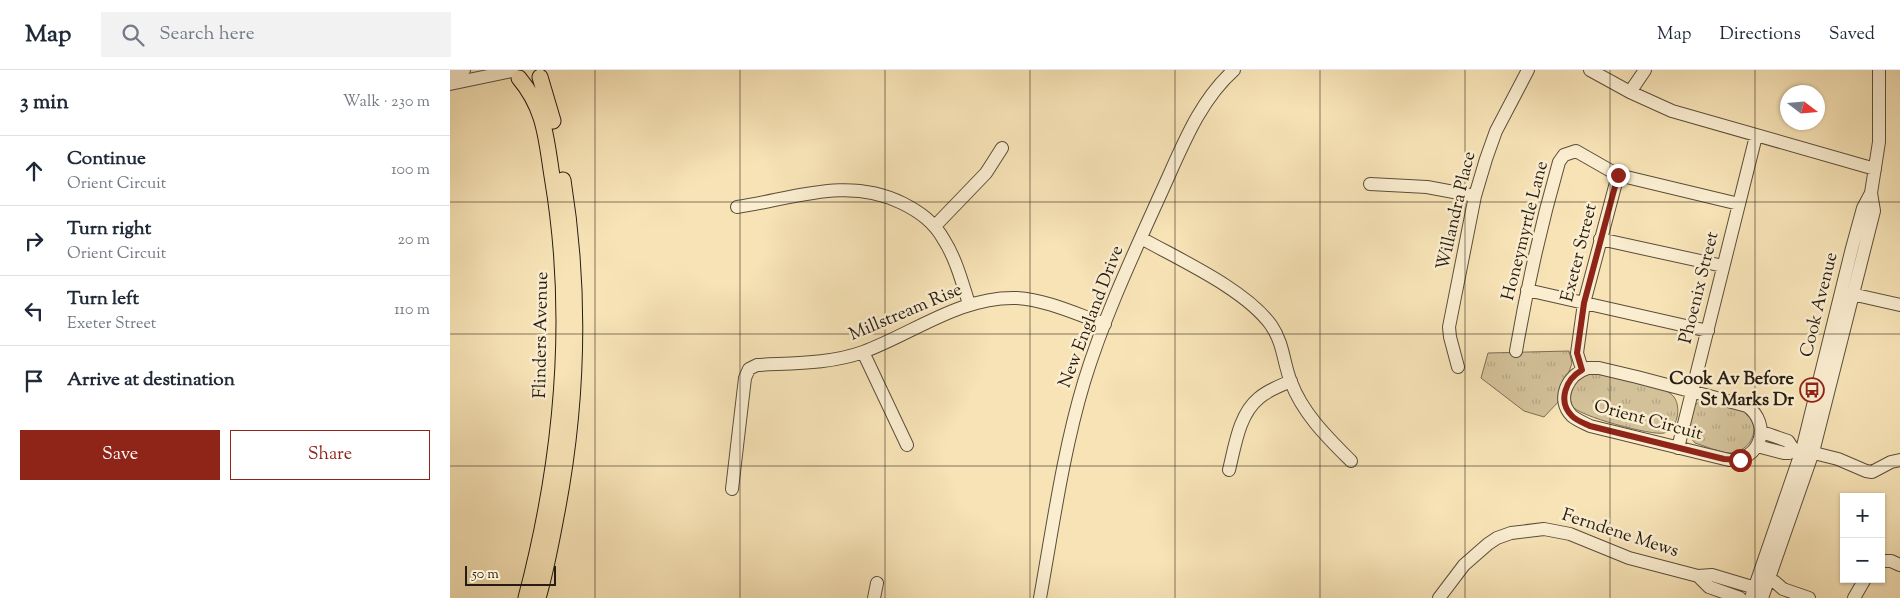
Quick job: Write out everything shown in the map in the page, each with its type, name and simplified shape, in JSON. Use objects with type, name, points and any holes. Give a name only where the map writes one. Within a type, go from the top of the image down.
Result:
[{"type":"main road","points":[[514,73],[532,80],[543,73]]},
{"type":"main road","name":"Flinders Avenue","points":[[514,73],[534,99],[544,127],[558,221],[564,305],[563,370],[557,442],[540,545],[526,598]]},
{"type":"main road","name":"Flinders Avenue","points":[[538,598],[563,484],[576,342],[575,288],[569,214],[543,73]]},
{"type":"street","points":[[450,73],[464,70]]},
{"type":"street","name":"New England Drive","points":[[1040,598],[1070,439],[1084,383],[1105,324],[1141,238],[1186,139],[1204,104],[1234,70]]},
{"type":"street","name":"Willandra Place","points":[[1458,367],[1450,337],[1450,327],[1475,196],[1496,131],[1528,70]]},
{"type":"street","points":[[1590,70],[1630,92],[1672,111],[1876,169]]},
{"type":"street","points":[[1630,92],[1645,70]]},
{"type":"street","name":"Cook Avenue","points":[[1759,588],[1803,451],[1848,293],[1863,208],[1872,193],[1876,169],[1880,112],[1879,70]]},
{"type":"street","points":[[450,84],[514,73]]},
{"type":"street","name":"Phoenix Street","points":[[1678,448],[1756,136]]},
{"type":"street","points":[[935,226],[986,173],[1002,148]]},
{"type":"street","name":"Honeymyrtle Lane","points":[[1516,351],[1541,226],[1561,158],[1568,152],[1576,151],[1618,175],[1739,204]]},
{"type":"street","name":"Exeter Street","points":[[1582,370],[1577,353],[1584,303],[1618,175]]},
{"type":"street","points":[[1370,184],[1427,187],[1475,196]]},
{"type":"street","points":[[737,207],[827,190],[867,190],[895,199],[912,208],[935,226],[952,254],[969,304]]},
{"type":"street","points":[[1141,238],[1228,287],[1264,316],[1282,345],[1291,382],[1310,417],[1351,461]]},
{"type":"street","points":[[1600,240],[1723,266]]},
{"type":"street","points":[[1527,290],[1708,330]]},
{"type":"street","points":[[1848,293],[1900,305]]},
{"type":"street","name":"Millstream Rise","points":[[732,489],[745,378],[749,369],[757,365],[824,361],[863,352],[969,304],[998,299],[1017,298],[1032,300],[1105,324]]},
{"type":"street","points":[[863,352],[907,445]]},
{"type":"street","points":[[1582,370],[1599,368],[1693,390],[1747,406],[1758,417],[1762,432],[1757,446],[1789,454],[1803,451]]},
{"type":"street","name":"Orient Circuit","points":[[1582,370],[1572,377],[1564,395],[1566,407],[1573,416],[1590,426],[1724,459],[1735,460],[1746,457],[1757,446]]},
{"type":"street","points":[[1229,470],[1238,436],[1252,404],[1266,393],[1291,382]]},
{"type":"street","points":[[1762,432],[1788,441],[1803,451],[1838,459],[1856,468],[1872,472],[1891,462],[1900,460]]},
{"type":"street","name":"Ferndene Mews","points":[[1439,598],[1464,565],[1497,538],[1511,533],[1544,529],[1570,534],[1629,558],[1698,576],[1712,575],[1759,588],[1774,582],[1783,589],[1809,598]]},
{"type":"street","points":[[1885,561],[1900,564]]},
{"type":"street","name":"Ferndene Mews","points":[[1698,576],[1709,587],[1740,598]]},
{"type":"street","points":[[874,598],[877,583]]},
{"type":"street","points":[[1854,598],[1863,583]]},
{"type":"green space","points":[[1569,351],[1572,363],[1559,401],[1544,417],[1524,411],[1481,378],[1488,353]]},
{"type":"green space","points":[[1590,372],[1665,390],[1670,393],[1678,407],[1677,418],[1672,428],[1664,433],[1645,431],[1601,420],[1577,410],[1572,406],[1570,400],[1574,383]]},
{"type":"green space","points":[[1706,398],[1745,410],[1753,423],[1754,432],[1747,445],[1739,451],[1729,453],[1716,450],[1695,443],[1691,437],[1688,424],[1689,417],[1695,405]]},
{"type":"place","name":"Cook Av Before St Marks Dr","points":[[1812,390]]},
{"type":"route","points":[[1618,175],[1584,303],[1577,346],[1577,358],[1582,370],[1576,373],[1569,382],[1564,395],[1566,407],[1573,416],[1590,426],[1724,459],[1740,460]]}]
